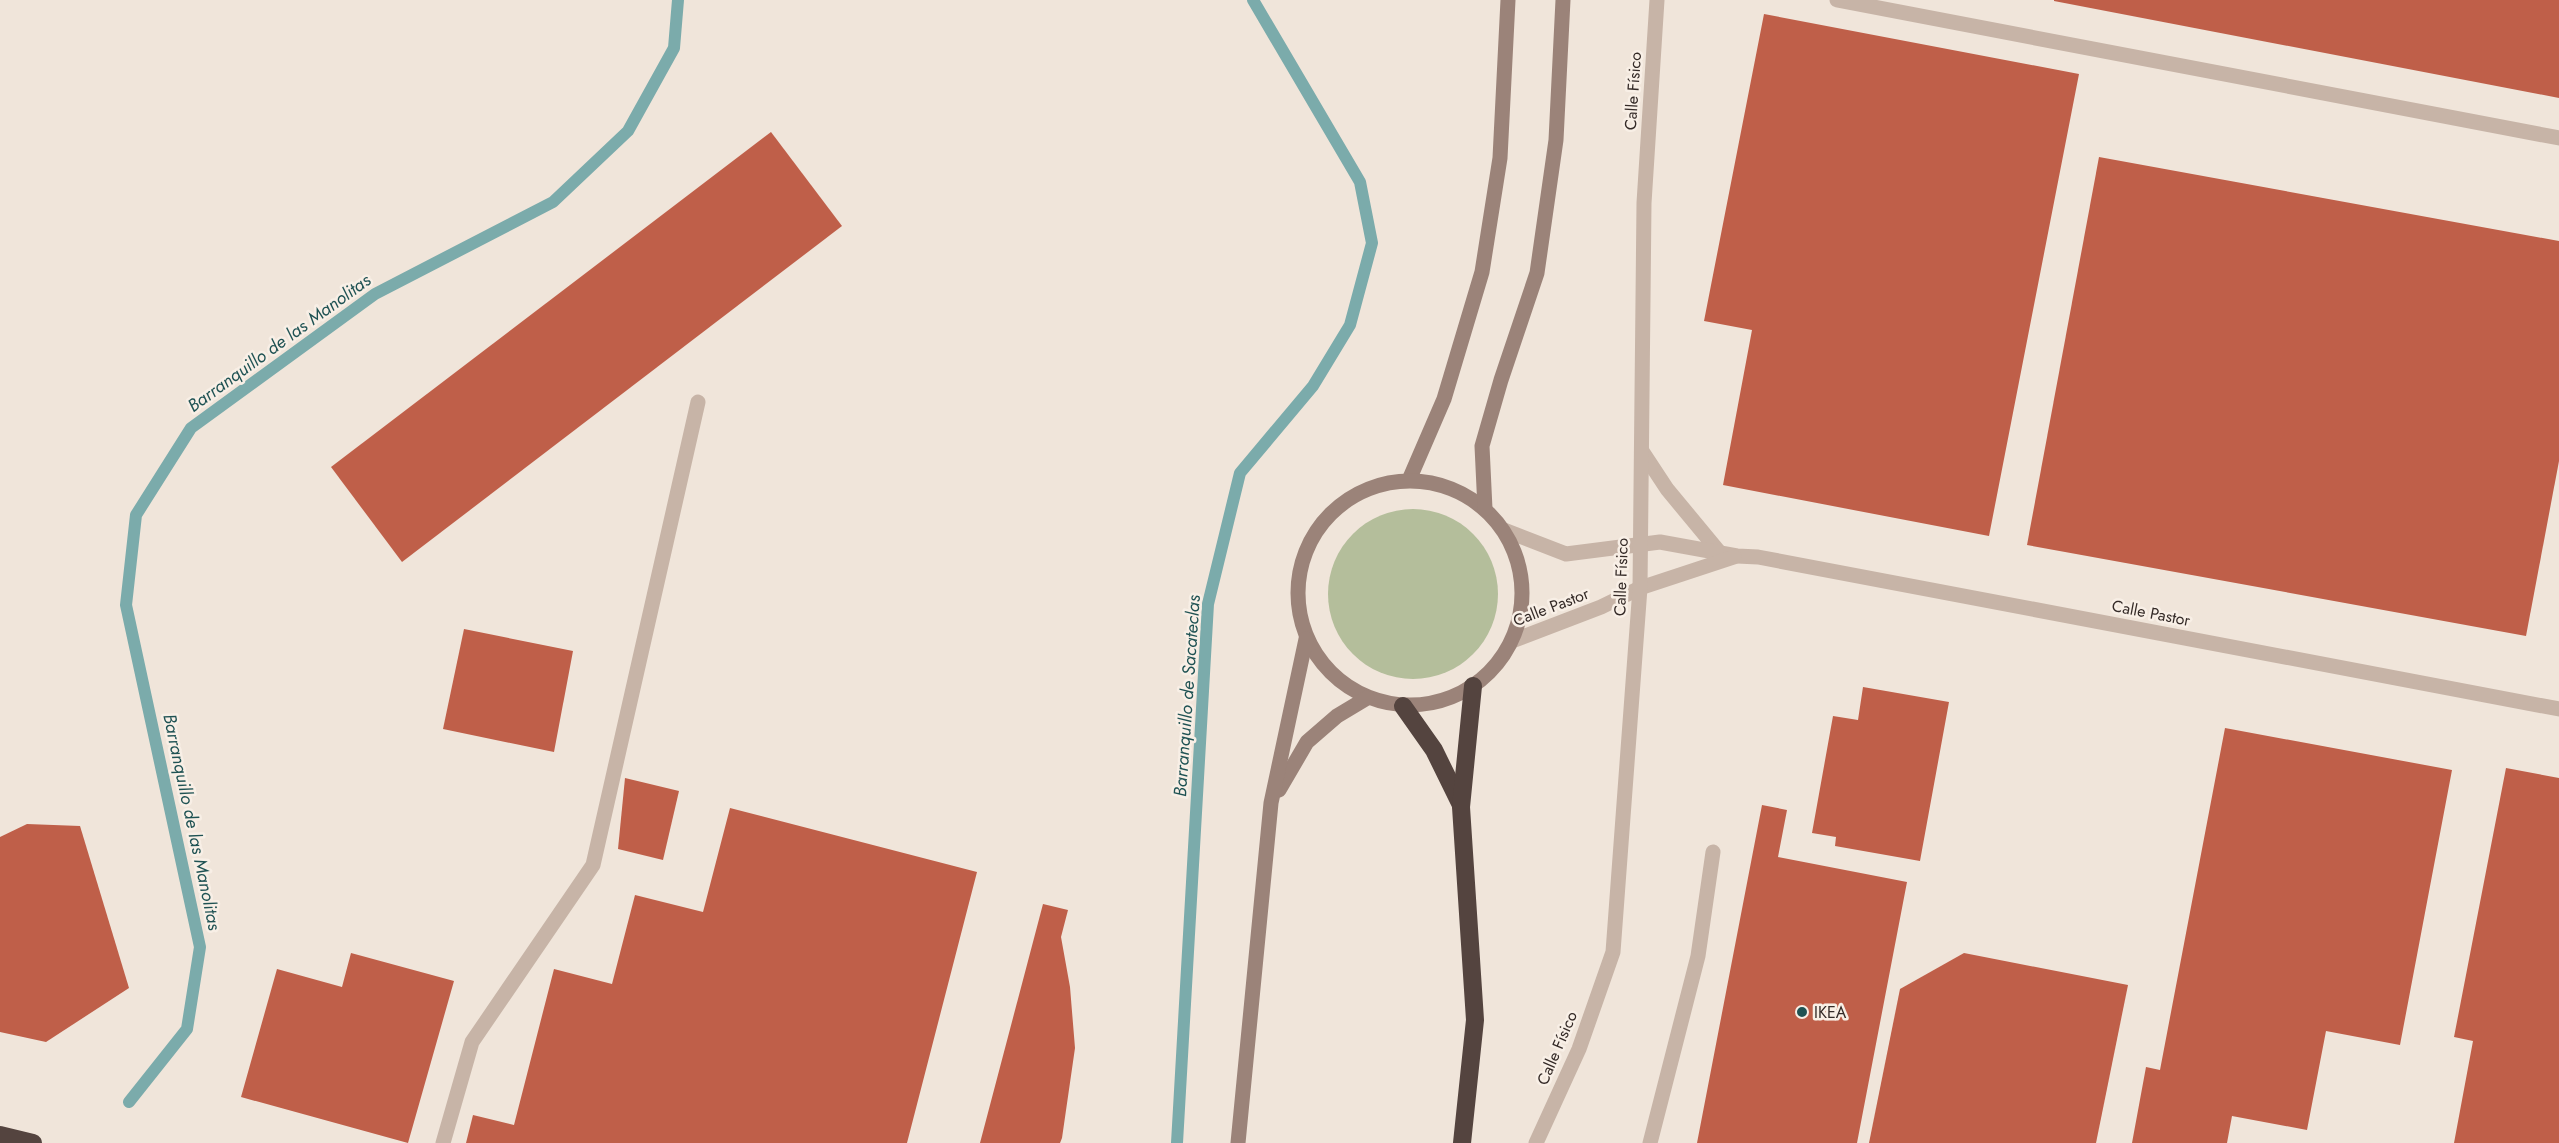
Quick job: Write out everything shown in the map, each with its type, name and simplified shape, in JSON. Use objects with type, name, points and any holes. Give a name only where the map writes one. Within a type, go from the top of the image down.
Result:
[{"type":"highway","points":[[1462,1143],[1474,1020],[1461,807],[1473,687]]},
{"type":"highway","points":[[1404,706],[1434,750],[1461,807]]},
{"type":"highway","points":[[0,1135],[33,1143]]},
{"type":"street","points":[[1409,480],[1444,399],[1482,272],[1500,158],[1508,0]]},
{"type":"street","points":[[1485,509],[1482,446],[1501,380],[1537,273],[1556,140],[1563,0]]},
{"type":"street","name":"Calle Físico","points":[[1536,1141],[1579,1049],[1613,951],[1640,588],[1644,203],[1657,0]]},
{"type":"street","points":[[1837,0],[2559,138]]},
{"type":"street","points":[[443,1143],[472,1042],[593,865],[698,402]]},
{"type":"street","points":[[1642,450],[1667,489],[1720,553]]},
{"type":"street","points":[[1409,480],[1436,484],[1463,493],[1485,509],[1504,530],[1516,555],[1522,583],[1521,613],[1512,641],[1496,667],[1473,687],[1440,702],[1404,706],[1367,698],[1342,684],[1321,664],[1306,639],[1297,603],[1300,566],[1316,532],[1340,505],[1372,487],[1409,480]]},
{"type":"street","name":"Calle Pastor","points":[[1504,530],[1566,554],[1660,542],[1737,556],[1758,557],[2559,709]]},
{"type":"street","name":"Calle Pastor","points":[[1512,641],[1601,607],[1640,588],[1737,556]]},
{"type":"street","points":[[1238,1143],[1271,803],[1306,639]]},
{"type":"street","points":[[1271,803],[1307,742],[1337,716],[1367,698]]},
{"type":"street","points":[[1650,1143],[1698,956],[1713,852]]},
{"type":"green space","points":[[1413,509],[1430,510],[1446,515],[1473,534],[1492,561],[1497,577],[1497,611],[1492,627],[1473,654],[1446,673],[1430,678],[1413,679],[1396,678],[1380,673],[1353,654],[1334,627],[1329,611],[1328,594],[1329,577],[1334,561],[1353,534],[1380,515],[1396,510]]},
{"type":"building","points":[[2559,0],[2559,98],[2054,1]]},
{"type":"building","points":[[1764,14],[2079,74],[1989,536],[1723,485],[1752,330],[1704,321]]},
{"type":"building","points":[[771,132],[842,226],[402,562],[331,467]]},
{"type":"building","points":[[2099,157],[2559,241],[2559,461],[2526,636],[2027,545]]},
{"type":"building","points":[[464,629],[573,651],[554,752],[443,729]]},
{"type":"building","points":[[1863,687],[1949,702],[1920,861],[1835,846],[1836,837],[1812,833],[1833,716],[1858,720]]},
{"type":"building","points":[[2225,728],[2452,770],[2400,1045],[2326,1031],[2307,1130],[2232,1116],[2227,1143],[2132,1143],[2146,1067],[2160,1070]]},
{"type":"building","points":[[2506,768],[2559,778],[2559,1143],[2454,1143],[2473,1041],[2454,1037]]},
{"type":"building","points":[[625,778],[679,791],[663,860],[618,849]]},
{"type":"building","name":"IKEA","points":[[1762,805],[1787,810],[1778,857],[1907,882],[1857,1143],[1697,1143]]},
{"type":"building","points":[[730,808],[977,872],[907,1143],[466,1143],[473,1115],[514,1125],[554,969],[612,984],[635,895],[703,912]]},
{"type":"building","points":[[27,824],[80,826],[129,988],[46,1042],[0,1032],[0,837]]},
{"type":"building","points":[[1043,904],[1068,910],[1061,937],[1070,987],[1075,1048],[1062,1138],[1060,1143],[980,1143]]},
{"type":"building","points":[[351,953],[454,981],[408,1143],[241,1097],[277,969],[342,987]]},
{"type":"building","points":[[1964,953],[2128,985],[2096,1143],[1869,1143],[1900,989]]},
{"type":"waterway","name":"Barranquillo de las Manolitas","points":[[129,1102],[187,1029],[200,947],[126,605],[136,515],[191,428],[375,294],[553,202],[628,131],[674,48],[678,0]]},
{"type":"waterway","name":"Barranquillo de Sacateclas","points":[[1177,1143],[1208,604],[1240,473],[1313,386],[1350,325],[1372,243],[1360,182],[1253,0]]},
{"type":"place","name":"IKEA","points":[[1802,1012]]}]
